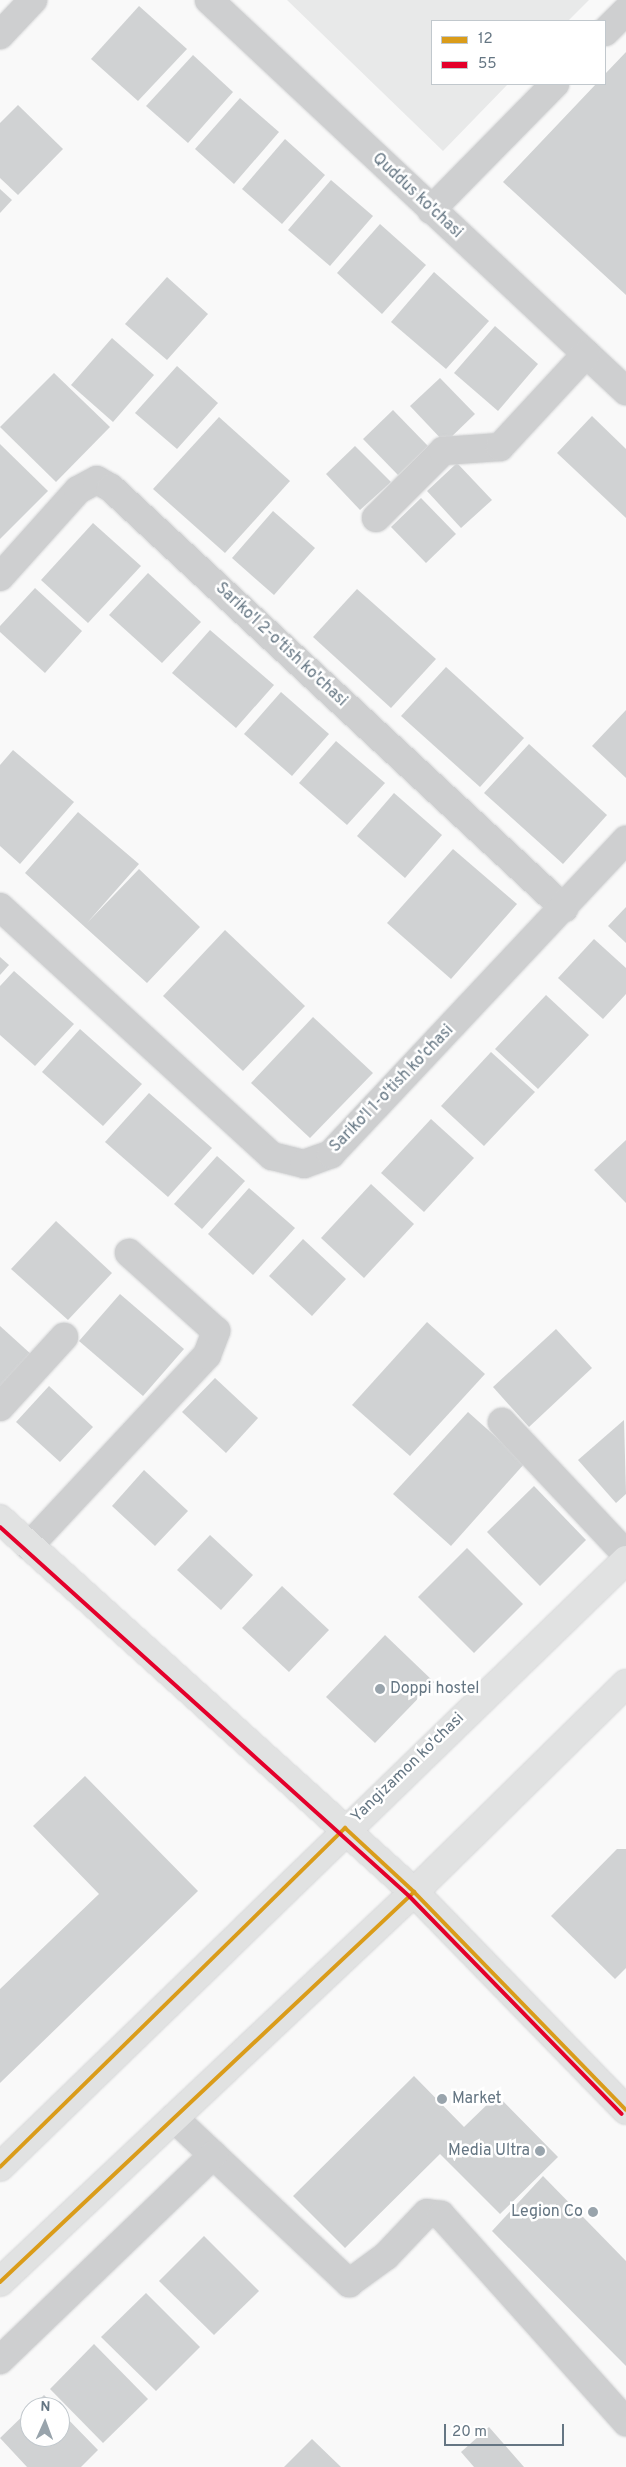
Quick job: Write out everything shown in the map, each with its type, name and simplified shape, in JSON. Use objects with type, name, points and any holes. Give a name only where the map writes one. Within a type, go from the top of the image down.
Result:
[{"type":"main road","points":[[0,1519],[414,1892],[626,2110]]},
{"type":"main road","name":"Yangizamon ko'chasi","points":[[0,2167],[345,1828],[626,1560]]},
{"type":"main road","points":[[0,2282],[414,1892],[626,1684]]},
{"type":"street","points":[[0,35],[33,0]]},
{"type":"street","name":"Quddus ko'chasi","points":[[209,0],[626,391]]},
{"type":"street","points":[[606,31],[626,11]]},
{"type":"street","points":[[431,210],[553,85]]},
{"type":"street","points":[[376,518],[442,451],[500,447],[586,354]]},
{"type":"street","name":"Sariko'l 2-o'tish ko'chasi","points":[[0,577],[78,490],[97,480],[111,488],[564,908]]},
{"type":"street","name":"Sariko'l 1-o'tish ko'chasi","points":[[0,907],[272,1156],[304,1164],[332,1154],[626,840]]},
{"type":"street","points":[[29,1546],[207,1355],[216,1331],[130,1253]]},
{"type":"street","points":[[0,1407],[64,1337]]},
{"type":"street","points":[[502,1422],[626,1554]]},
{"type":"street","points":[[174,2118],[349,2283],[386,2256],[427,2213],[441,2215],[626,2422]]},
{"type":"street","points":[[0,2360],[213,2155]]},
{"type":"shaded area","points":[[287,0],[589,0],[569,20],[431,20],[431,85],[507,85],[443,151]]},
{"type":"building","points":[[139,6],[187,49],[138,101],[91,59]]},
{"type":"building","points":[[626,52],[626,295],[503,182],[595,85],[606,85],[606,73]]},
{"type":"building","points":[[193,55],[233,92],[188,143],[146,106]]},
{"type":"building","points":[[240,98],[279,132],[234,184],[195,149]]},
{"type":"building","points":[[18,105],[63,149],[18,195],[0,178],[0,123]]},
{"type":"building","points":[[285,139],[325,175],[282,224],[242,189]]},
{"type":"building","points":[[331,180],[373,216],[330,266],[288,230]]},
{"type":"building","points":[[0,189],[12,200],[0,213]]},
{"type":"building","points":[[380,224],[426,265],[382,314],[337,273]]},
{"type":"building","points":[[434,272],[489,321],[446,369],[391,322]]},
{"type":"building","points":[[167,277],[208,314],[167,360],[125,324]]},
{"type":"building","points":[[495,326],[538,364],[498,411],[454,373]]},
{"type":"building","points":[[112,338],[154,375],[113,422],[71,385]]},
{"type":"building","points":[[177,366],[218,403],[177,449],[135,413]]},
{"type":"building","points":[[54,373],[110,427],[56,482],[0,427]]},
{"type":"building","points":[[440,378],[475,414],[445,443],[410,406]]},
{"type":"building","points":[[393,410],[428,446],[398,475],[363,439]]},
{"type":"building","points":[[592,416],[626,449],[626,518],[557,453]]},
{"type":"building","points":[[219,417],[290,481],[225,553],[153,489]]},
{"type":"building","points":[[0,444],[48,491],[0,539]]},
{"type":"building","points":[[355,446],[391,482],[360,510],[326,474]]},
{"type":"building","points":[[457,463],[492,500],[461,528],[427,491]]},
{"type":"building","points":[[421,498],[456,534],[426,563],[391,527]]},
{"type":"building","points":[[273,511],[315,548],[274,595],[232,558]]},
{"type":"building","points":[[93,523],[141,566],[88,623],[41,580]]},
{"type":"building","points":[[148,573],[201,622],[162,663],[109,615]]},
{"type":"building","points":[[35,588],[82,631],[45,673],[0,632],[0,626]]},
{"type":"building","points":[[357,589],[436,659],[391,708],[313,637]]},
{"type":"building","points":[[210,630],[274,685],[236,728],[172,673]]},
{"type":"building","points":[[446,667],[524,738],[480,787],[401,716]]},
{"type":"building","points":[[281,692],[329,734],[292,776],[244,734]]},
{"type":"building","points":[[626,710],[626,778],[592,746]]},
{"type":"building","points":[[336,741],[385,783],[347,825],[299,783]]},
{"type":"building","points":[[529,744],[607,815],[563,864],[484,793]]},
{"type":"building","points":[[13,750],[74,802],[20,864],[0,846],[0,765]]},
{"type":"building","points":[[394,793],[442,835],[405,878],[357,836]]},
{"type":"building","points":[[78,812],[139,864],[87,923],[139,869],[200,927],[147,983],[25,873]]},
{"type":"building","points":[[453,849],[517,904],[451,979],[387,923]]},
{"type":"building","points":[[626,907],[626,943],[608,926]]},
{"type":"building","points":[[225,930],[305,1006],[243,1071],[163,996]]},
{"type":"building","points":[[594,939],[626,968],[626,994],[603,1019],[558,978]]},
{"type":"building","points":[[0,957],[9,965],[0,975]]},
{"type":"building","points":[[14,971],[74,1024],[35,1066],[0,1035],[0,986]]},
{"type":"building","points":[[546,995],[589,1035],[538,1089],[495,1049]]},
{"type":"building","points":[[313,1017],[373,1073],[310,1138],[251,1083]]},
{"type":"building","points":[[80,1029],[142,1084],[103,1126],[42,1072]]},
{"type":"building","points":[[491,1052],[535,1092],[484,1146],[441,1106]]},
{"type":"building","points":[[149,1093],[212,1148],[168,1197],[105,1142]]},
{"type":"building","points":[[431,1119],[474,1158],[424,1212],[381,1173]]},
{"type":"building","points":[[626,1140],[626,1203],[594,1170]]},
{"type":"building","points":[[217,1156],[245,1181],[202,1229],[174,1204]]},
{"type":"building","points":[[371,1184],[414,1224],[364,1278],[321,1238]]},
{"type":"building","points":[[249,1188],[295,1228],[253,1275],[208,1234]]},
{"type":"building","points":[[56,1221],[112,1273],[68,1320],[11,1269]]},
{"type":"building","points":[[303,1239],[346,1279],[312,1316],[269,1276]]},
{"type":"building","points":[[120,1294],[184,1349],[143,1396],[79,1341]]},
{"type":"building","points":[[427,1322],[485,1374],[410,1456],[352,1405]]},
{"type":"building","points":[[0,1326],[32,1355],[0,1391]]},
{"type":"building","points":[[556,1329],[592,1368],[529,1427],[493,1387]]},
{"type":"building","points":[[215,1378],[258,1418],[226,1453],[182,1412]]},
{"type":"building","points":[[49,1386],[93,1427],[60,1462],[16,1422]]},
{"type":"building","points":[[468,1412],[525,1463],[451,1546],[393,1494]]},
{"type":"building","points":[[624,1420],[626,1494],[616,1503],[578,1460]]},
{"type":"building","points":[[144,1470],[188,1511],[155,1546],[112,1506]]},
{"type":"building","points":[[534,1486],[586,1540],[540,1586],[487,1532]]},
{"type":"building","points":[[210,1535],[253,1575],[221,1610],[177,1570]]},
{"type":"building","points":[[467,1548],[523,1604],[474,1653],[418,1597]]},
{"type":"building","points":[[282,1586],[329,1630],[289,1672],[242,1628]]},
{"type":"building","name":"Doppi hostel","points":[[385,1635],[434,1682],[375,1743],[326,1697]]},
{"type":"building","points":[[85,1776],[198,1891],[0,2083],[0,1989],[99,1894],[33,1826]]},
{"type":"building","points":[[617,1849],[626,1849],[626,1968],[615,1979],[551,1916]]},
{"type":"building","points":[[414,2076],[464,2127],[497,2095],[558,2157],[500,2214],[440,2154],[345,2248],[293,2196]]},
{"type":"building","points":[[543,2176],[626,2261],[626,2366],[492,2231]]},
{"type":"building","points":[[204,2236],[259,2291],[214,2335],[159,2281]]},
{"type":"building","points":[[146,2293],[200,2347],[156,2391],[101,2337]]},
{"type":"building","points":[[94,2344],[148,2399],[103,2443],[70,2409],[70,2397],[58,2397],[50,2389]]},
{"type":"building","points":[[20,2419],[20,2447],[70,2447],[70,2421],[98,2450],[81,2467],[27,2467],[0,2438]]},
{"type":"building","points":[[489,2427],[524,2467],[474,2467],[461,2452]]},
{"type":"building","points":[[312,2439],[341,2467],[284,2467]]},
{"type":"transit line","name":"55","points":[[0,1527],[410,1897],[622,2114]]},
{"type":"transit line","name":"12","points":[[0,2167],[345,1828],[414,1892],[626,2110]]},
{"type":"transit line","name":"12","points":[[0,2282],[414,1892]]},
{"type":"place","name":"Doppi hostel","points":[[380,1689]]},
{"type":"place","name":"Market","points":[[442,2099]]},
{"type":"place","name":"Media Ultra","points":[[540,2151]]},
{"type":"place","name":"Legion Co","points":[[593,2212]]}]
